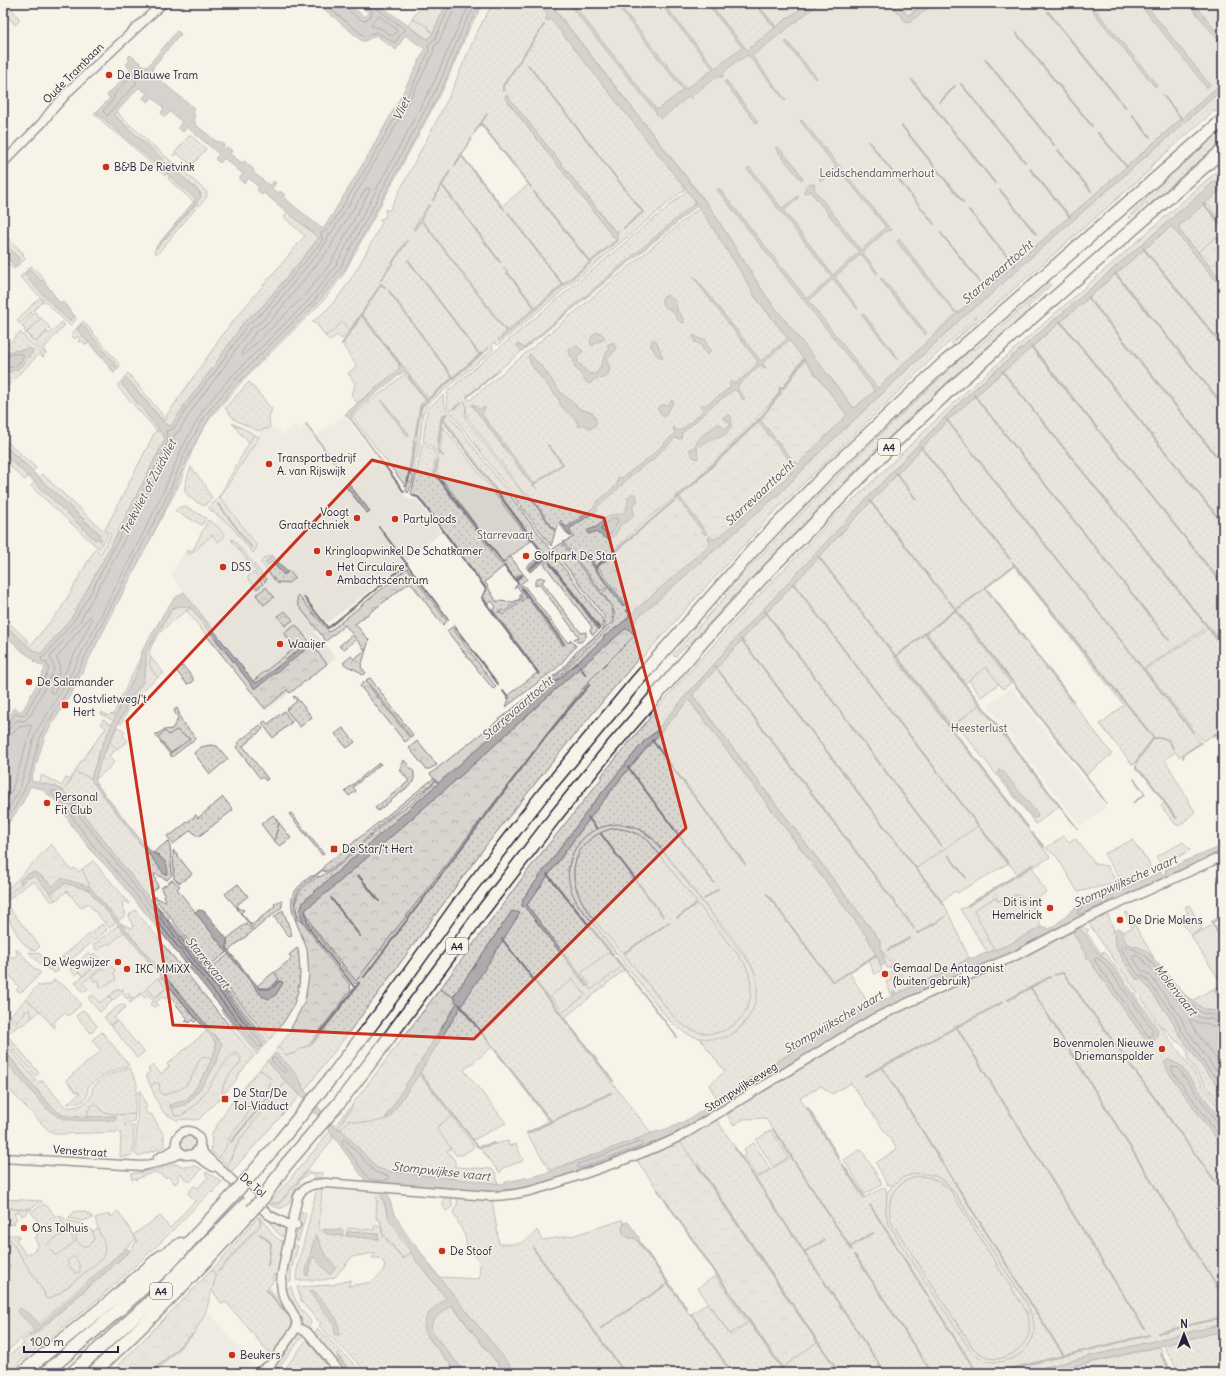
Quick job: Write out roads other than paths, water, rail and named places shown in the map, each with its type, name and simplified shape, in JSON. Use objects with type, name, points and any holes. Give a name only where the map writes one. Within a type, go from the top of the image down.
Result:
[{"type":"highway","name":"A4","points":[[45,1373],[126,1304],[167,1266],[245,1182],[311,1103],[384,1008],[462,900],[544,793],[636,682],[753,550],[829,471],[942,365],[1223,120]]},
{"type":"highway","name":"A4","points":[[72,1373],[147,1306],[249,1207],[261,1200],[285,1166],[325,1119],[402,1021],[481,913],[587,776],[703,641],[765,573],[896,441],[953,387],[1223,150]]},
{"type":"highway","name":"A4","points":[[93,1373],[205,1263],[249,1207]]},
{"type":"highway","name":"A4","points":[[22,1373],[61,1343],[159,1258],[197,1233]]},
{"type":"street","name":"Oude Trambaan","points":[[3,157],[37,122],[47,108],[68,86],[157,3]]},
{"type":"street","name":"Oude Trambaan","points":[[3,163],[37,129],[71,89],[163,3]]},
{"type":"street","name":"Stompwijkseweg","points":[[297,1327],[296,1319],[282,1292],[281,1277],[285,1254],[294,1224],[308,1187],[313,1184],[326,1183],[489,1196],[518,1194],[589,1173],[652,1150],[681,1136],[873,1019],[1013,956],[1083,920],[1223,856]]},
{"type":"street","points":[[188,1131],[197,1135],[200,1140],[200,1147],[194,1154],[187,1156],[179,1151],[177,1138],[182,1133],[188,1131]]},
{"type":"street","name":"De Tol","points":[[200,1147],[205,1155],[227,1176]]},
{"type":"street","name":"Venestraat","points":[[3,1158],[126,1165],[159,1158],[179,1151]]},
{"type":"street","name":"De Tol","points":[[194,1154],[294,1224]]},
{"type":"street","points":[[257,1373],[271,1364],[297,1327],[308,1332],[341,1373]]},
{"type":"water","points":[[324,3],[347,3],[365,17],[369,13],[356,3],[377,3],[428,39],[431,37],[447,3],[482,3],[468,27],[443,86],[343,272],[314,307],[236,385],[210,416],[191,450],[150,540],[72,692],[45,736],[31,781],[54,786],[63,791],[74,802],[273,1053],[290,1067],[303,1085],[302,1087],[334,1126],[337,1129],[341,1129],[377,1168],[391,1172],[503,1184],[546,1173],[655,1132],[665,1130],[683,1122],[701,1111],[856,1013],[894,996],[893,992],[896,994],[937,976],[969,958],[973,958],[1008,945],[1041,927],[1046,927],[1049,929],[1090,895],[1124,890],[1135,883],[1161,872],[1162,875],[1166,873],[1165,870],[1223,846],[1223,853],[1014,953],[915,995],[675,1136],[656,1145],[546,1184],[503,1193],[387,1191],[393,1211],[401,1225],[396,1228],[389,1219],[381,1190],[367,1183],[333,1135],[298,1092],[291,1087],[255,1049],[134,899],[94,854],[73,827],[59,804],[42,789],[30,786],[19,809],[3,829],[3,723],[14,708],[22,712],[45,669],[43,665],[42,666],[34,661],[35,660],[22,651],[3,633],[3,623],[30,648],[41,654],[72,617],[111,546],[165,439],[162,433],[111,369],[77,329],[82,324],[116,365],[117,369],[125,376],[163,422],[168,426],[171,426],[244,322],[261,308],[319,238],[264,193],[262,195],[257,190],[259,188],[249,178],[244,184],[239,179],[243,174],[224,158],[220,163],[215,159],[219,154],[187,127],[183,132],[178,128],[182,122],[170,112],[165,117],[161,113],[164,108],[152,97],[148,102],[143,98],[147,93],[138,88],[114,115],[199,192],[201,197],[156,248],[196,199],[96,112],[110,98],[107,95],[131,71],[126,64],[130,60],[128,58],[130,55],[144,66],[148,66],[177,31],[181,34],[153,67],[152,74],[193,107],[195,124],[217,142],[219,141],[224,145],[223,147],[225,149],[227,147],[232,151],[230,154],[242,163],[244,161],[254,170],[253,172],[270,186],[274,181],[276,183],[272,188],[278,193],[280,191],[285,195],[283,197],[321,228],[324,228],[377,140],[425,49],[405,35],[396,50],[376,35],[362,41],[322,7]]},
{"type":"water","points":[[538,3],[549,3],[551,6],[555,3],[559,3],[555,11],[646,124],[646,126],[713,212],[766,296],[854,408],[875,391],[717,190],[719,188],[807,299],[832,277],[747,169],[749,167],[782,208],[798,196],[798,198],[784,211],[833,275],[859,252],[810,191],[805,193],[803,192],[806,189],[805,187],[809,184],[815,184],[814,189],[861,250],[885,228],[885,226],[839,170],[821,181],[819,179],[836,167],[800,121],[802,120],[891,230],[886,231],[863,252],[878,273],[877,274],[861,254],[835,277],[858,308],[857,309],[833,279],[809,301],[878,388],[956,314],[897,242],[899,239],[955,311],[959,313],[1223,82],[1223,89],[1038,251],[989,296],[962,318],[821,451],[782,491],[637,618],[634,624],[636,631],[633,634],[629,629],[625,629],[567,679],[473,765],[305,910],[310,929],[302,919],[301,915],[301,908],[305,900],[549,686],[562,677],[603,639],[604,636],[628,618],[629,614],[626,611],[628,610],[632,613],[709,545],[710,541],[708,538],[710,536],[712,539],[716,539],[777,487],[794,470],[791,463],[793,461],[798,464],[847,415],[789,340],[763,363],[766,369],[760,365],[738,386],[738,390],[745,398],[743,400],[737,391],[734,390],[708,409],[706,413],[682,433],[681,439],[675,438],[652,461],[628,478],[598,506],[596,511],[569,529],[572,535],[570,536],[562,524],[567,527],[593,508],[598,501],[617,485],[618,477],[622,478],[651,456],[675,433],[674,427],[677,431],[681,430],[703,411],[700,406],[702,404],[705,406],[731,387],[729,383],[732,381],[734,384],[744,377],[758,362],[693,277],[694,276],[760,360],[762,360],[788,338],[756,298],[698,205],[522,351],[517,346],[518,344],[524,348],[696,202],[550,18],[548,21],[545,19],[548,15]]},
{"type":"water","points":[[568,3],[572,3],[657,110],[683,90],[615,3],[618,3],[686,89],[713,69],[660,3],[663,3],[715,68],[742,48],[707,3],[709,3],[747,50],[775,28],[754,3],[756,3],[776,27],[803,7],[801,3],[805,5],[808,3],[820,3],[752,56],[786,100],[785,101],[748,55],[734,63],[723,74],[723,77],[717,77],[692,95],[692,100],[689,96],[661,119]]},
{"type":"water","points":[[890,3],[898,3],[908,16],[925,3],[935,3],[911,21],[906,22]]},
{"type":"water","points":[[1086,3],[1090,3],[1157,85],[1155,87]]},
{"type":"water","points":[[1139,3],[1144,3],[1151,11],[1210,85],[1207,88]]},
{"type":"water","points":[[1188,3],[1194,3],[1223,40],[1223,46]]},
{"type":"water","points":[[787,41],[817,78],[815,79],[785,42]]},
{"type":"water","points":[[726,80],[758,122],[756,123],[724,82]]},
{"type":"water","points":[[506,95],[615,232],[619,232],[616,235],[619,239],[499,341],[498,340],[506,332],[425,225],[420,222],[415,230],[413,229],[429,204],[430,205],[422,218],[423,221],[507,331],[616,240],[505,98]]},
{"type":"water","points":[[778,147],[794,164],[803,179],[801,180],[775,148]]},
{"type":"water","points":[[1223,174],[1223,188],[1179,226],[1179,230],[1223,282],[1223,289],[1171,226],[949,419],[769,610],[694,693],[693,696],[879,939],[885,964],[881,966],[868,938],[689,700],[645,749],[604,800],[527,905],[588,985],[587,986],[525,907],[522,906],[523,899],[591,806],[646,739],[655,733],[738,636],[905,458],[963,399]]},
{"type":"water","points":[[3,242],[21,260],[15,266],[3,254]]},
{"type":"water","points":[[30,269],[41,281],[44,281],[59,302],[63,302],[75,316],[69,321],[24,275]]},
{"type":"water","points":[[882,278],[927,333],[925,335],[880,279]]},
{"type":"water","points":[[667,295],[675,301],[678,312],[684,323],[679,321],[673,312],[662,304],[662,298]]},
{"type":"water","points":[[863,313],[899,359],[898,360],[861,314]]},
{"type":"water","points":[[597,332],[600,332],[605,338],[592,346],[590,342],[591,338]]},
{"type":"water","points":[[693,336],[696,336],[699,339],[705,339],[711,350],[708,354],[706,354],[700,344],[695,342]]},
{"type":"water","points":[[652,340],[656,340],[663,358],[656,354],[651,346]]},
{"type":"water","points":[[613,342],[616,348],[615,351],[607,358],[607,362],[610,367],[608,375],[605,378],[595,379],[590,384],[587,383],[579,371],[575,368],[569,349],[577,346],[583,351],[577,358],[578,362],[588,373],[593,374],[598,372],[609,348],[607,345]]},
{"type":"water","points":[[29,348],[33,350],[33,352],[20,367],[13,371],[3,371],[3,354]]},
{"type":"water","points":[[530,354],[543,368],[563,395],[580,409],[593,413],[596,421],[595,426],[590,429],[583,424],[581,427],[578,426],[576,420],[561,406],[558,398],[531,365],[528,356]]},
{"type":"water","points":[[399,363],[403,366],[411,378],[403,372],[351,415],[351,418],[356,426],[345,414],[399,369]]},
{"type":"water","points":[[382,400],[410,435],[408,437],[381,401]]},
{"type":"water","points":[[672,400],[672,405],[663,417],[657,408],[662,405],[668,405]]},
{"type":"water","points":[[474,404],[479,410],[483,407],[485,408],[482,414],[535,485],[532,485],[472,405]]},
{"type":"water","points":[[730,415],[732,418],[731,427],[728,432],[725,435],[706,442],[697,448],[698,458],[696,459],[692,456],[689,449],[695,447],[701,436],[718,424],[725,429],[727,428],[730,425],[727,420],[723,419],[723,417]]},
{"type":"water","points":[[759,418],[791,458],[789,460],[757,420]]},
{"type":"water","points":[[3,444],[100,535],[99,537],[102,539],[100,541],[97,538],[96,540],[3,453]]},
{"type":"water","points":[[349,484],[370,511],[367,513],[346,487]]},
{"type":"water","points":[[633,493],[637,497],[637,501],[633,506],[634,516],[621,524],[614,537],[609,539],[595,532],[588,534],[588,530],[596,527],[607,517],[614,514],[623,513],[627,507],[628,497]]},
{"type":"water","points":[[678,495],[707,533],[705,535],[676,496]]},
{"type":"water","points":[[585,553],[624,605],[622,606],[584,554]]},
{"type":"water","points":[[273,556],[287,572],[284,575],[272,562],[267,565],[265,563]]},
{"type":"water","points":[[184,592],[253,681],[257,683],[302,647],[306,649],[255,689],[191,608],[181,606],[173,608],[146,652],[146,666],[143,682],[127,703],[125,712],[121,717],[100,762],[95,782],[148,849],[164,860],[168,873],[165,875],[91,778],[100,751],[141,663],[142,651],[167,608],[175,598]]},
{"type":"water","points":[[999,769],[1003,771],[1038,814],[1037,818],[1033,818],[998,774]]},
{"type":"water","points":[[34,872],[53,886],[61,878],[90,887],[222,1044],[217,1059],[208,1077],[191,1100],[180,1106],[170,1108],[170,1105],[185,1100],[191,1095],[206,1072],[216,1048],[215,1041],[89,890],[65,883],[50,893],[35,876],[27,878],[22,883],[19,881],[27,874]]},
{"type":"water","points":[[199,910],[204,911],[227,939],[227,949],[260,989],[271,989],[280,981],[283,983],[275,996],[269,999],[262,996],[195,912]]},
{"type":"water","points":[[512,911],[520,913],[420,1072],[453,1115],[419,1074],[389,1118],[386,1119],[457,1003],[453,997]]},
{"type":"water","points":[[1080,928],[1100,955],[1108,961],[1157,1029],[1158,1031],[1153,1044],[1145,1039],[1087,957],[1073,932]]},
{"type":"water","name":"Molenvaart","points":[[1118,928],[1123,932],[1124,939],[1127,944],[1148,952],[1185,995],[1204,1009],[1220,1013],[1223,1017],[1223,1090],[1206,1072],[1176,1029],[1174,1023],[1142,979],[1135,978],[1117,950],[1113,931]]},
{"type":"water","points":[[3,1049],[41,1095],[63,1115],[82,1117],[116,1116],[116,1120],[79,1121],[57,1116],[47,1109],[3,1059]]},
{"type":"water","points":[[1168,1060],[1180,1065],[1223,1123],[1223,1148],[1169,1073],[1164,1062]]},
{"type":"water","points":[[628,1222],[638,1236],[641,1244],[635,1238],[629,1238],[623,1234],[622,1228],[624,1223]]},
{"type":"water","points":[[323,1229],[343,1230],[343,1236],[327,1234]]},
{"type":"water","points":[[348,1232],[378,1234],[379,1238],[347,1236]]},
{"type":"water","points":[[315,1236],[317,1236],[323,1251],[336,1268],[330,1275],[314,1257],[312,1258],[308,1276],[305,1275]]},
{"type":"water","points":[[414,1243],[439,1277],[516,1373],[505,1373],[452,1305],[437,1316],[431,1327],[432,1332],[465,1373],[457,1373],[428,1337],[424,1328],[426,1318],[429,1313],[446,1298],[415,1259],[408,1247]]},
{"type":"water","points":[[127,1248],[130,1251],[30,1337],[29,1335],[34,1330],[18,1313],[17,1311],[19,1308],[30,1314],[40,1325]]},
{"type":"water","points":[[312,1290],[337,1319],[340,1334],[335,1335],[334,1324],[309,1292]]},
{"type":"water","points":[[1223,1324],[1223,1331],[1046,1373],[1021,1373]]},
{"type":"water","points":[[194,1333],[155,1373],[150,1373]]},
{"type":"waterway","points":[[1048,12],[1126,108]]},
{"type":"waterway","points":[[503,91],[503,86],[544,25]]},
{"type":"waterway","points":[[1016,33],[1092,126]]},
{"type":"waterway","points":[[985,59],[1054,145]]},
{"type":"waterway","points":[[528,65],[643,212],[624,228]]},
{"type":"waterway","points":[[912,80],[995,183]]},
{"type":"waterway","points":[[961,84],[1025,162]]},
{"type":"waterway","points":[[940,102],[955,86]]},
{"type":"waterway","points":[[1163,95],[1182,119]]},
{"type":"waterway","points":[[475,132],[487,114]]},
{"type":"waterway","points":[[1132,115],[1150,137]]},
{"type":"waterway","points":[[481,123],[531,187]]},
{"type":"waterway","points":[[902,126],[963,202]]},
{"type":"waterway","points":[[1098,133],[1127,167]]},
{"type":"waterway","points":[[455,165],[471,139]]},
{"type":"waterway","points":[[868,141],[934,224]]},
{"type":"waterway","points":[[1058,150],[1091,191]]},
{"type":"waterway","points":[[461,155],[504,209]]},
{"type":"waterway","points":[[1030,169],[1070,217]]},
{"type":"waterway","points":[[433,200],[450,171]]},
{"type":"waterway","points":[[442,185],[500,262]]},
{"type":"waterway","points":[[1000,190],[1036,234]]},
{"type":"waterway","points":[[534,192],[590,262]]},
{"type":"waterway","points":[[1203,203],[1223,226]]},
{"type":"waterway","name":"Starrevaarttocht","points":[[969,210],[1015,266]]},
{"type":"waterway","points":[[508,213],[563,285]]},
{"type":"waterway","name":"Starrevaarttocht","points":[[940,232],[980,282]]},
{"type":"waterway","points":[[381,280],[407,241]]},
{"type":"waterway","points":[[1143,248],[1223,346]]},
{"type":"waterway","points":[[408,260],[480,355]]},
{"type":"waterway","points":[[504,268],[535,308]]},
{"type":"waterway","points":[[1115,273],[1223,405]]},
{"type":"waterway","points":[[342,344],[381,284],[385,287]]},
{"type":"waterway","points":[[389,291],[453,378]]},
{"type":"waterway","points":[[1088,297],[1223,464]]},
{"type":"waterway","points":[[361,314],[401,365]]},
{"type":"waterway","points":[[1060,321],[1223,524]]},
{"type":"waterway","points":[[1031,346],[1223,585]]},
{"type":"waterway","points":[[416,435],[421,406],[488,348]]},
{"type":"waterway","points":[[596,567],[697,481],[760,419],[780,393],[780,388],[784,387],[804,359]]},
{"type":"waterway","points":[[1002,371],[1223,646]]},
{"type":"waterway","points":[[467,397],[496,373]]},
{"type":"waterway","points":[[409,377],[427,400]]},
{"type":"waterway","points":[[974,395],[1169,640]]},
{"type":"waterway","points":[[453,409],[461,403]]},
{"type":"waterway","points":[[443,456],[438,449],[442,419],[446,415]]},
{"type":"waterway","points":[[442,419],[546,558]]},
{"type":"waterway","points":[[946,419],[1193,732]]},
{"type":"waterway","points":[[354,423],[404,492]]},
{"type":"waterway","points":[[306,424],[343,474]]},
{"type":"waterway","points":[[408,481],[415,443],[413,441]]},
{"type":"waterway","points":[[534,484],[563,464],[548,445]]},
{"type":"waterway","points":[[920,446],[1010,559]]},
{"type":"waterway","points":[[437,460],[435,473],[503,563]]},
{"type":"waterway","points":[[896,473],[916,499]]},
{"type":"waterway","name":"Starrevaarttocht","points":[[413,496],[418,497],[486,589],[482,598],[538,673]]},
{"type":"waterway","points":[[870,501],[946,598]]},
{"type":"waterway","points":[[218,504],[252,548]]},
{"type":"waterway","points":[[379,527],[448,619]]},
{"type":"waterway","points":[[818,556],[1028,827]]},
{"type":"waterway","points":[[529,569],[546,557]]},
{"type":"waterway","points":[[550,563],[599,628]]},
{"type":"waterway","points":[[1013,563],[1154,738],[1136,762]]},
{"type":"waterway","points":[[304,597],[328,628],[407,564]]},
{"type":"waterway","points":[[896,656],[1015,565]]},
{"type":"waterway","points":[[504,566],[518,583]]},
{"type":"waterway","points":[[515,580],[522,575]]},
{"type":"waterway","points":[[793,583],[978,825]]},
{"type":"waterway","points":[[985,587],[1073,701]]},
{"type":"waterway","points":[[522,588],[564,644]]},
{"type":"waterway","points":[[949,601],[1106,803]]},
{"type":"waterway","points":[[765,611],[941,845]]},
{"type":"waterway","points":[[454,626],[498,684]]},
{"type":"waterway","points":[[925,633],[1077,828]]},
{"type":"waterway","points":[[741,639],[944,905]]},
{"type":"waterway","points":[[579,666],[586,675]]},
{"type":"waterway","points":[[715,666],[914,928]]},
{"type":"waterway","points":[[364,977],[546,736],[589,685]]},
{"type":"waterway","points":[[503,691],[508,698]]},
{"type":"waterway","points":[[1213,736],[1223,729]]},
{"type":"waterway","points":[[1216,734],[1223,744]]},
{"type":"waterway","points":[[1154,738],[1168,740],[1173,748]]},
{"type":"waterway","points":[[652,740],[745,864]]},
{"type":"waterway","points":[[1183,758],[1184,754],[1201,743]]},
{"type":"waterway","points":[[1136,766],[1136,769],[1146,777],[1176,818]]},
{"type":"waterway","points":[[628,767],[714,883]]},
{"type":"waterway","points":[[1133,803],[1145,794],[1134,779]]},
{"type":"waterway","points":[[588,817],[597,829]]},
{"type":"waterway","points":[[982,830],[1009,864]]},
{"type":"waterway","points":[[1032,833],[1044,847]]},
{"type":"waterway","points":[[601,834],[663,916]]},
{"type":"waterway","points":[[948,855],[966,878]]},
{"type":"waterway","points":[[968,905],[1034,864]]},
{"type":"waterway","points":[[547,874],[613,955]]},
{"type":"waterway","points":[[358,875],[379,901]]},
{"type":"waterway","points":[[704,899],[718,889]]},
{"type":"waterway","points":[[767,894],[832,981],[835,981],[876,955]]},
{"type":"waterway","points":[[331,898],[360,936]]},
{"type":"waterway","points":[[677,918],[696,904]]},
{"type":"waterway","points":[[1223,916],[1212,922],[1223,942]]},
{"type":"waterway","points":[[917,932],[919,933],[945,917]]},
{"type":"waterway","points":[[624,953],[670,922]]},
{"type":"waterway","points":[[309,928],[355,988]]},
{"type":"waterway","points":[[888,950],[910,938]]},
{"type":"waterway","points":[[502,939],[613,1081]]},
{"type":"waterway","points":[[616,958],[677,1037]]},
{"type":"waterway","points":[[1055,975],[1062,973],[1064,974],[1223,1192]]},
{"type":"waterway","points":[[1008,1000],[1050,977]]},
{"type":"waterway","points":[[312,1043],[359,983]]},
{"type":"waterway","points":[[1031,988],[1223,1296]]},
{"type":"waterway","points":[[865,1076],[1003,1002]]},
{"type":"waterway","points":[[459,1004],[551,1121]]},
{"type":"waterway","points":[[957,1028],[1144,1328]]},
{"type":"waterway","points":[[882,1067],[1064,1356]]},
{"type":"waterway","points":[[528,1133],[611,1093]]},
{"type":"waterway","points":[[231,1142],[268,1097]]},
{"type":"waterway","points":[[808,1108],[839,1158]]},
{"type":"waterway","points":[[452,1113],[477,1146],[479,1147],[494,1143]]},
{"type":"waterway","points":[[773,1129],[852,1250]]},
{"type":"waterway","points":[[735,1148],[885,1373]]},
{"type":"waterway","points":[[698,1165],[839,1373]]},
{"type":"waterway","points":[[843,1165],[864,1196]]},
{"type":"waterway","points":[[658,1190],[785,1373]]},
{"type":"waterway","points":[[870,1205],[977,1373]]},
{"type":"waterway","points":[[393,1219],[416,1253]]},
{"type":"waterway","points":[[850,1247],[873,1233]]},
{"type":"waterway","points":[[260,1234],[270,1242],[271,1245],[268,1265]]},
{"type":"waterway","points":[[804,1252],[825,1240]]},
{"type":"waterway","points":[[640,1243],[687,1309]]},
{"type":"waterway","points":[[533,1248],[625,1373]]},
{"type":"waterway","points":[[855,1255],[932,1373]]},
{"type":"waterway","points":[[601,1328],[669,1283]]},
{"type":"waterway","points":[[267,1290],[288,1315]]},
{"type":"waterway","points":[[691,1314],[732,1373]]},
{"type":"waterway","points":[[1158,1333],[1223,1317]]},
{"type":"waterway","points":[[993,1373],[1149,1335]]},
{"type":"waterway","points":[[313,1347],[334,1373]]},
{"type":"waterway","points":[[338,1353],[338,1357],[351,1373]]},
{"type":"waterway","points":[[1160,1353],[1173,1373]]},
{"type":"place","name":"De Blauwe Tram","points":[[109,75]]},
{"type":"place","name":"B&B De Rietvink","points":[[106,167]]},
{"type":"place","name":"Transportbedrijf A. van Rijswijk","points":[[269,464]]},
{"type":"place","name":"Voogt Graaftechniek","points":[[357,518]]},
{"type":"place","name":"Partyloods","points":[[395,519]]},
{"type":"place","name":"Kringloopwinkel De Schatkamer","points":[[317,551]]},
{"type":"place","name":"Golfpark De Star","points":[[526,556]]},
{"type":"place","name":"DSS","points":[[223,567]]},
{"type":"place","name":"Het Circulaire Ambachtscentrum","points":[[329,573]]},
{"type":"place","name":"Waaijer","points":[[280,644]]},
{"type":"place","name":"De Salamander","points":[[29,682]]},
{"type":"place","name":"Oostvlietweg/'t Hert","points":[[65,705]]},
{"type":"place","name":"Personal Fit Club","points":[[47,803]]},
{"type":"place","name":"De Star/'t Hert","points":[[334,849]]},
{"type":"place","name":"Dit is int Hemelrick","points":[[1050,908]]},
{"type":"place","name":"De Drie Molens","points":[[1120,920]]},
{"type":"place","name":"De Wegwijzer","points":[[118,962]]},
{"type":"place","name":"IKC MMiXX","points":[[127,969]]},
{"type":"place","name":"Gemaal De Antagonist (buiten gebruik)","points":[[885,974]]},
{"type":"place","name":"Bovenmolen Nieuwe Driemanspolder","points":[[1162,1049]]},
{"type":"place","name":"De Star/De Tol-Viaduct","points":[[225,1099]]},
{"type":"place","name":"Ons Tolhuis","points":[[24,1228]]},
{"type":"place","name":"De Stoof","points":[[442,1251]]},
{"type":"place","name":"Beukers","points":[[232,1355]]},
{"type":"water label","name":"Vliet","points":[[401,109]]},
{"type":"water label","name":"Trekvliet of Zuidvliet","points":[[148,487]]},
{"type":"water label","name":"Stompwijksche vaart","points":[[1125,881]]},
{"type":"water label","name":"Starrevaart","points":[[208,962]]},
{"type":"water label","name":"Stompwijksche vaart","points":[[833,1022]]},
{"type":"water label","name":"Stompwijkse vaart","points":[[441,1171]]},
{"type":"park label","name":"Leidschendammerhout","points":[[877,173]]},
{"type":"park label","name":"Starrevaart","points":[[505,535]]},
{"type":"park label","name":"Heesterlust","points":[[979,728]]}]
